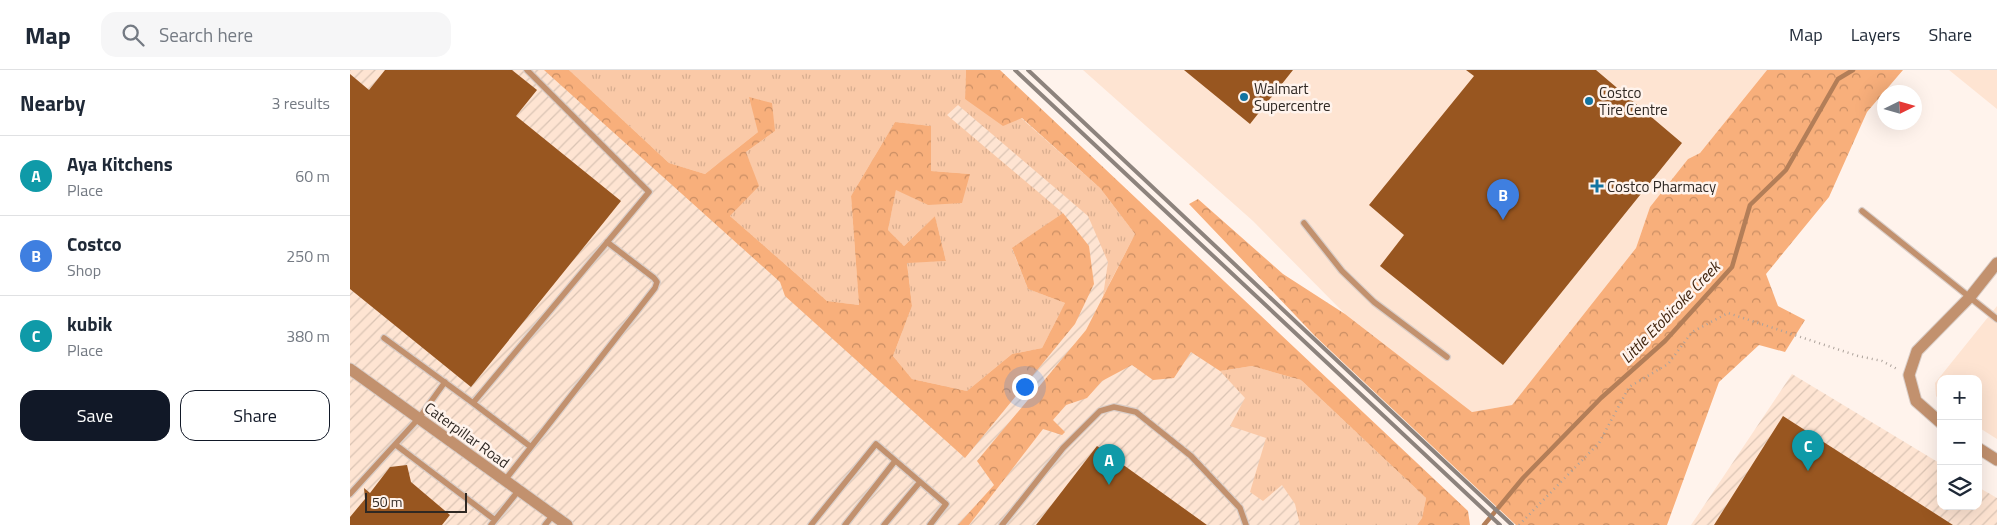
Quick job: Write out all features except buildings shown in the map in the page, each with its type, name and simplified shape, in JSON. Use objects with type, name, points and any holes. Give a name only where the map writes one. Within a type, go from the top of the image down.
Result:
[{"type":"street","points":[[1938,420],[1916,401],[1909,375],[1917,351],[1970,297],[1997,263]]},
{"type":"street","name":"Caterpillar Road","points":[[350,369],[567,525]]},
{"type":"street","points":[[1982,451],[1997,460]]},
{"type":"lane","points":[[473,403],[648,192],[527,70]]},
{"type":"lane","points":[[1862,211],[1997,319]]},
{"type":"lane","points":[[1304,223],[1342,271],[1374,302],[1447,357]]},
{"type":"lane","points":[[505,480],[655,288],[657,282],[654,278],[607,242]]},
{"type":"lane","points":[[384,338],[531,447]]},
{"type":"lane","points":[[350,494],[419,418],[445,382]]},
{"type":"lane","points":[[1002,525],[1063,448],[1100,411],[1114,407],[1136,412],[1191,456],[1240,508],[1246,525]]},
{"type":"lane","points":[[396,444],[493,523],[519,490]]},
{"type":"lane","points":[[811,525],[876,444],[946,504],[930,525]]},
{"type":"lane","points":[[845,525],[895,461]]},
{"type":"lane","points":[[884,525],[920,482]]},
{"type":"lane","points":[[545,525],[553,515]]},
{"type":"path","points":[[1519,525],[1599,443],[1630,387],[1668,364],[1692,332],[1728,313],[1858,356],[1882,361],[1909,375]]},
{"type":"shaded area","points":[[350,70],[982,70],[1432,496],[1424,525],[350,525]]},
{"type":"shaded area","points":[[1083,70],[1767,70],[1700,153],[1688,159],[1650,207],[1636,248],[1512,405],[1472,412],[1345,314],[1253,221]]},
{"type":"shaded area","points":[[1949,70],[1997,70],[1997,109]]},
{"type":"shaded area","points":[[1997,306],[1997,439],[1982,430],[1982,375],[1941,375]]},
{"type":"shaded area","points":[[1792,374],[1937,462],[1937,510],[1982,510],[1982,489],[1997,498],[1997,525],[1691,525]]},
{"type":"shaded area","points":[[1937,381],[1937,397],[1936,396],[1935,383]]},
{"type":"green space","points":[[544,70],[569,70],[669,163],[705,174],[758,132],[749,97],[772,103],[775,131],[746,152],[759,186],[730,216],[827,301],[859,305],[851,196],[895,122],[931,126],[931,171],[970,174],[962,203],[928,205],[896,190],[888,230],[904,246],[935,216],[946,261],[907,263],[912,306],[893,356],[912,379],[967,391],[1012,354],[1042,348],[1065,303],[1028,289],[1012,248],[1063,213],[1089,246],[1094,284],[1075,324],[965,458],[785,296],[780,282]]},
{"type":"green space","points":[[569,70],[966,70],[965,99],[1021,118],[1100,188],[1135,234],[1103,296],[1108,262],[1088,216],[958,105],[947,115],[1063,213],[1012,249],[1028,289],[1065,303],[1042,348],[1012,354],[967,391],[912,379],[893,356],[912,306],[907,262],[946,261],[935,216],[904,246],[888,230],[896,189],[928,205],[970,174],[931,171],[931,126],[895,122],[851,196],[859,305],[827,301],[730,216],[758,186],[746,152],[775,131],[758,132],[705,174],[669,163]]},
{"type":"green space","points":[[966,70],[1000,70],[1468,511],[1470,525],[1417,525],[1422,518],[1426,498],[1301,380],[1252,366],[1220,371],[1191,352],[1174,378],[1153,380],[1132,365],[1102,381],[1087,398],[1066,405],[1053,420],[1065,432],[1062,435],[1043,429],[969,525],[958,525],[994,485],[977,461],[1086,330],[1135,234],[1100,188],[1022,118],[1003,126],[965,99]]},
{"type":"green space","points":[[1767,70],[1903,70],[1890,85],[1877,85],[1877,100],[1867,112],[1829,197],[1766,274],[1778,306],[1805,320],[1785,352],[1759,345],[1719,382],[1667,525],[1516,525],[1315,336],[1189,204],[1198,199],[1283,274],[1345,314],[1472,412],[1512,405],[1636,248],[1650,207],[1688,159],[1700,153]]},
{"type":"green space","points":[[1252,366],[1301,380],[1426,498],[1422,518],[1417,525],[1300,525],[1295,504],[1282,485],[1263,501],[1250,492],[1266,438],[1230,426],[1245,398],[1220,371]]},
{"type":"waterway","name":"Little Etobicoke Creek","points":[[1484,525],[1523,478],[1601,398],[1665,341],[1732,267],[1750,205],[1786,170],[1838,79],[1853,70]]},
{"type":"railway","points":[[1015,70],[1500,525]]},
{"type":"railway","points":[[1028,70],[1512,525]]},
{"type":"place","name":"Walmart Supercentre","points":[[1244,97]]},
{"type":"place","name":"Costco Tire Centre","points":[[1589,101]]},
{"type":"place","name":"Costco Pharmacy","points":[[1597,186]]},
{"type":"place","name":"Costco","points":[[1503,220]]},
{"type":"place","name":"kubik","points":[[1808,471]]},
{"type":"place","name":"Aya Kitchens","points":[[1109,485]]}]
